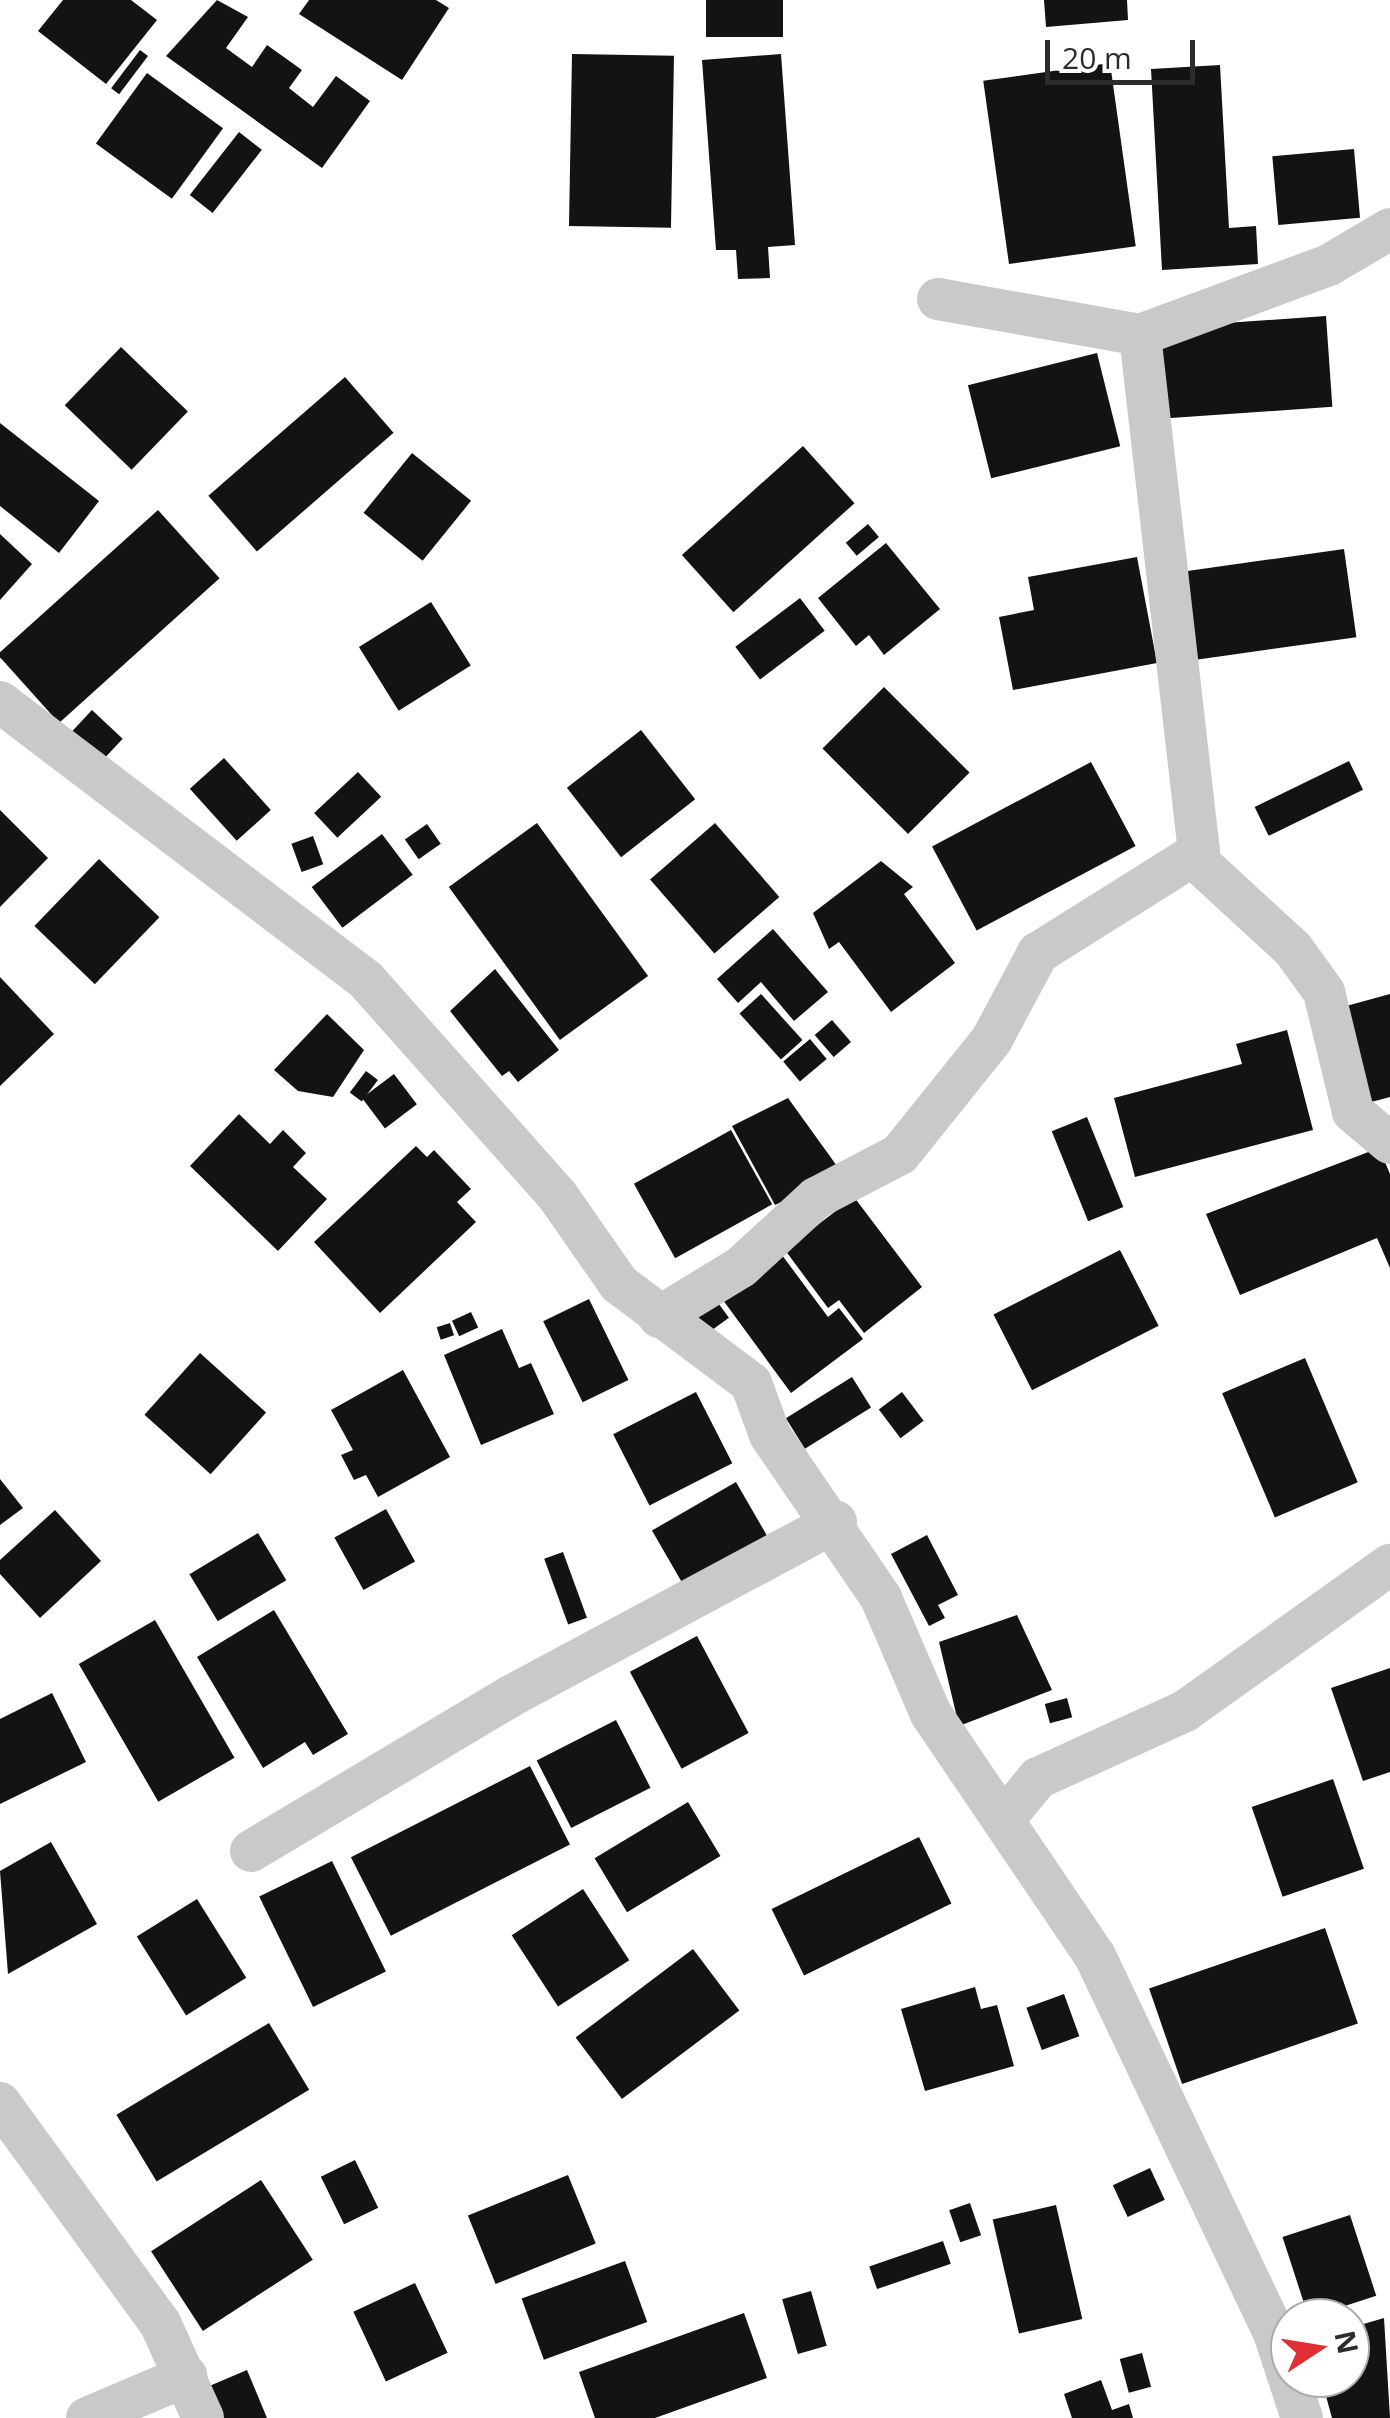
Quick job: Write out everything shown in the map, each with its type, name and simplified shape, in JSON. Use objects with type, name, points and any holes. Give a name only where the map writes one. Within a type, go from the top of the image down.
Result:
[{"type":"street","points":[[938,299],[1140,335],[1329,265],[1390,229]]},
{"type":"street","points":[[1140,335],[1199,852],[1194,858],[1293,949],[1324,992],[1353,1112],[1390,1143]]},
{"type":"street","points":[[0,702],[366,980],[557,1195],[620,1284],[658,1318],[751,1384],[770,1435],[836,1522],[882,1598],[930,1714],[1005,1818],[1095,1956],[1274,2333],[1302,2418]]},
{"type":"street","points":[[658,1318],[740,1267],[816,1198],[900,1154],[992,1039],[1038,953],[1199,852]]},
{"type":"street","points":[[251,1851],[509,1697],[836,1522]]},
{"type":"street","points":[[1005,1818],[1038,1778],[1185,1711],[1390,1565]]},
{"type":"street","points":[[0,2103],[160,2323],[203,2418]]},
{"type":"street","points":[[87,2418],[186,2376]]},
{"type":"building","points":[[63,0],[131,0],[157,20],[106,84],[38,31]]},
{"type":"building","points":[[217,0],[248,17],[226,48],[252,67],[267,45],[302,70],[289,88],[313,107],[336,76],[370,101],[322,168],[166,56]]},
{"type":"building","points":[[309,0],[436,0],[449,8],[402,80],[299,14]]},
{"type":"building","points":[[706,0],[783,0],[783,37],[706,37]]},
{"type":"building","points":[[1044,0],[1127,0],[1128,20],[1046,27]]},
{"type":"building","points":[[140,50],[148,56],[119,94],[111,88]]},
{"type":"building","points":[[572,54],[674,56],[671,228],[569,226]]},
{"type":"building","points":[[781,54],[795,245],[768,247],[770,278],[738,279],[736,250],[716,250],[702,60]]},
{"type":"building","points":[[1110,63],[1136,246],[1009,264],[983,81]]},
{"type":"building","points":[[1220,65],[1229,228],[1256,226],[1258,264],[1162,270],[1151,69]]},
{"type":"building","points":[[147,73],[223,128],[172,199],[96,143]]},
{"type":"building","points":[[239,132],[262,150],[213,213],[190,195]]},
{"type":"building","points":[[1354,149],[1360,218],[1278,225],[1272,156]]},
{"type":"building","points":[[1326,316],[1332,407],[1164,419],[1157,328]]},
{"type":"building","points":[[121,347],[188,412],[132,470],[65,405]]},
{"type":"building","points":[[1097,353],[1120,446],[991,478],[968,385]]},
{"type":"building","points":[[345,377],[394,433],[257,552],[208,496]]},
{"type":"building","points":[[0,423],[99,501],[59,553],[0,506]]},
{"type":"building","points":[[803,446],[855,503],[733,612],[682,555]]},
{"type":"building","points":[[412,453],[471,501],[423,561],[364,513]]},
{"type":"building","points":[[158,510],[220,578],[59,723],[0,657],[0,652]]},
{"type":"building","points":[[868,524],[879,537],[857,556],[846,543]]},
{"type":"building","points":[[0,534],[32,564],[0,600]]},
{"type":"building","points":[[886,543],[940,609],[884,655],[869,635],[856,646],[818,598]]},
{"type":"building","points":[[1344,549],[1356,637],[1191,660],[1179,572]]},
{"type":"building","points":[[1137,557],[1157,663],[1013,690],[999,617],[1034,610],[1028,577]]},
{"type":"building","points":[[800,598],[825,631],[760,679],[735,647]]},
{"type":"building","points":[[431,602],[471,666],[399,711],[359,647]]},
{"type":"building","points":[[884,687],[970,773],[908,834],[822,749]]},
{"type":"building","points":[[92,710],[123,739],[97,766],[66,738]]},
{"type":"building","points":[[641,730],[695,799],[621,857],[567,788]]},
{"type":"building","points":[[224,758],[271,810],[237,841],[190,789]]},
{"type":"building","points":[[1349,761],[1363,790],[1269,836],[1255,807]]},
{"type":"building","points":[[1091,762],[1136,846],[977,930],[932,847]]},
{"type":"building","points":[[358,772],[381,797],[337,838],[314,813]]},
{"type":"building","points":[[0,810],[48,858],[0,907]]},
{"type":"building","points":[[537,823],[648,976],[560,1040],[449,887]]},
{"type":"building","points":[[715,823],[779,897],[714,953],[650,879]]},
{"type":"building","points":[[427,824],[441,844],[419,859],[405,839]]},
{"type":"building","points":[[382,834],[413,875],[342,928],[312,887]]},
{"type":"building","points":[[313,836],[323,864],[302,872],[291,844]]},
{"type":"building","points":[[99,859],[159,917],[95,984],[34,926]]},
{"type":"building","points":[[881,861],[913,887],[904,894],[955,963],[891,1012],[839,942],[829,949],[813,913]]},
{"type":"building","points":[[773,929],[828,992],[794,1021],[761,982],[738,1003],[717,979]]},
{"type":"building","points":[[495,969],[559,1050],[518,1082],[509,1071],[502,1076],[450,1011]]},
{"type":"building","points":[[0,977],[54,1034],[0,1086]]},
{"type":"building","points":[[761,994],[802,1040],[781,1059],[739,1013]]},
{"type":"building","points":[[1390,994],[1390,1097],[1364,1104],[1339,1008]]},
{"type":"building","points":[[327,1014],[364,1050],[333,1097],[298,1091],[274,1070]]},
{"type":"building","points":[[832,1020],[851,1042],[834,1057],[815,1035]]},
{"type":"building","points":[[1287,1030],[1313,1130],[1135,1177],[1114,1098],[1242,1064],[1236,1044]]},
{"type":"building","points":[[810,1039],[827,1059],[800,1081],[783,1061]]},
{"type":"building","points":[[366,1071],[378,1080],[362,1102],[350,1093]]},
{"type":"building","points":[[394,1074],[417,1104],[385,1128],[362,1098]]},
{"type":"building","points":[[788,1098],[842,1173],[775,1205],[732,1126]]},
{"type":"building","points":[[239,1114],[270,1144],[283,1130],[306,1153],[293,1167],[327,1199],[278,1251],[190,1166]]},
{"type":"building","points":[[1087,1117],[1123,1207],[1088,1221],[1052,1131]]},
{"type":"building","points":[[731,1130],[772,1204],[675,1258],[634,1184]]},
{"type":"building","points":[[416,1146],[427,1157],[434,1150],[471,1189],[457,1202],[476,1222],[380,1313],[314,1242]]},
{"type":"building","points":[[1379,1148],[1390,1174],[1390,1268],[1377,1238],[1240,1295],[1206,1214]]},
{"type":"building","points":[[854,1197],[922,1287],[864,1333],[839,1300],[828,1308],[785,1250]]},
{"type":"building","points":[[1120,1250],[1159,1326],[1032,1390],[993,1314]]},
{"type":"building","points":[[779,1251],[828,1317],[839,1308],[863,1339],[791,1393],[720,1296]]},
{"type":"building","points":[[589,1299],[628,1380],[583,1402],[543,1321]]},
{"type":"building","points":[[716,1300],[729,1318],[708,1333],[695,1315]]},
{"type":"building","points":[[471,1312],[478,1327],[459,1336],[452,1321]]},
{"type":"building","points":[[450,1323],[454,1335],[441,1340],[437,1327]]},
{"type":"building","points":[[502,1329],[519,1368],[531,1363],[554,1414],[481,1445],[444,1355]]},
{"type":"building","points":[[200,1353],[266,1413],[211,1474],[144,1415]]},
{"type":"building","points":[[1305,1358],[1358,1482],[1275,1517],[1222,1393]]},
{"type":"building","points":[[403,1370],[450,1457],[378,1497],[366,1475],[354,1480],[341,1455],[353,1450],[331,1410]]},
{"type":"building","points":[[852,1377],[871,1408],[805,1449],[786,1418]]},
{"type":"building","points":[[696,1392],[732,1463],[649,1506],[613,1434]]},
{"type":"building","points":[[902,1392],[924,1421],[901,1438],[879,1409]]},
{"type":"building","points":[[0,1479],[23,1508],[0,1525]]},
{"type":"building","points":[[736,1482],[768,1537],[684,1586],[652,1530]]},
{"type":"building","points":[[386,1509],[415,1561],[363,1590],[334,1538]]},
{"type":"building","points":[[55,1510],[101,1561],[40,1618],[0,1574],[0,1560]]},
{"type":"building","points":[[258,1533],[286,1580],[218,1621],[189,1574]]},
{"type":"building","points":[[927,1535],[958,1595],[938,1605],[945,1618],[929,1626],[891,1554]]},
{"type":"building","points":[[563,1552],[587,1618],[568,1625],[544,1559]]},
{"type":"building","points":[[274,1610],[348,1734],[313,1755],[305,1742],[263,1768],[197,1657]]},
{"type":"building","points":[[1017,1615],[1052,1690],[959,1726],[939,1642]]},
{"type":"building","points":[[155,1620],[234,1758],[158,1802],[79,1664]]},
{"type":"building","points":[[697,1636],[749,1733],[682,1769],[630,1672]]},
{"type":"building","points":[[1390,1668],[1390,1772],[1363,1781],[1331,1688]]},
{"type":"building","points":[[52,1693],[86,1762],[0,1804],[0,1719]]},
{"type":"building","points":[[1067,1698],[1072,1717],[1050,1723],[1045,1704]]},
{"type":"building","points":[[616,1720],[651,1788],[571,1828],[537,1760]]},
{"type":"building","points":[[530,1766],[570,1844],[391,1936],[351,1857]]},
{"type":"building","points":[[1333,1779],[1364,1869],[1283,1897],[1252,1807]]},
{"type":"building","points":[[688,1802],[720,1856],[627,1912],[595,1858]]},
{"type":"building","points":[[919,1837],[951,1904],[804,1975],[772,1909]]},
{"type":"building","points":[[51,1842],[97,1924],[8,1974],[0,1871]]},
{"type":"building","points":[[332,1861],[386,1972],[313,2007],[259,1897]]},
{"type":"building","points":[[583,1889],[629,1960],[558,2007],[512,1935]]},
{"type":"building","points":[[197,1899],[246,1978],[186,2015],[137,1937]]},
{"type":"building","points":[[1325,1928],[1358,2023],[1182,2084],[1149,1989]]},
{"type":"building","points":[[693,1949],[739,2010],[622,2099],[576,2037]]},
{"type":"building","points":[[975,1987],[981,2009],[997,2005],[1014,2066],[925,2091],[901,2009]]},
{"type":"building","points":[[1064,1994],[1079,2036],[1042,2050],[1026,2008]]},
{"type":"building","points":[[269,2023],[309,2090],[157,2182],[116,2115]]},
{"type":"building","points":[[355,2160],[378,2208],[344,2224],[321,2177]]},
{"type":"building","points":[[1150,2168],[1165,2200],[1128,2217],[1113,2185]]},
{"type":"building","points":[[568,2175],[596,2244],[496,2284],[468,2215]]},
{"type":"building","points":[[261,2180],[313,2260],[203,2331],[151,2251]]},
{"type":"building","points":[[970,2203],[981,2235],[960,2242],[949,2210]]},
{"type":"building","points":[[1056,2205],[1082,2319],[1019,2334],[993,2220]]},
{"type":"building","points":[[1350,2215],[1376,2296],[1302,2298],[1282,2237]]},
{"type":"building","points":[[943,2241],[951,2264],[877,2289],[869,2266]]},
{"type":"building","points":[[625,2261],[647,2322],[544,2360],[522,2299]]},
{"type":"building","points":[[415,2283],[448,2353],[386,2382],[353,2312]]},
{"type":"building","points":[[811,2291],[827,2346],[798,2354],[782,2299]]},
{"type":"building","points":[[744,2313],[767,2378],[655,2418],[595,2418],[579,2372]]},
{"type":"building","points":[[1384,2318],[1390,2418],[1332,2418],[1326,2398],[1370,2398],[1370,2322]]},
{"type":"building","points":[[1142,2353],[1151,2387],[1129,2393],[1120,2359]]},
{"type":"building","points":[[247,2370],[267,2418],[220,2418],[207,2387]]},
{"type":"building","points":[[1101,2380],[1112,2410],[1129,2404],[1133,2418],[1072,2418],[1064,2394]]}]
